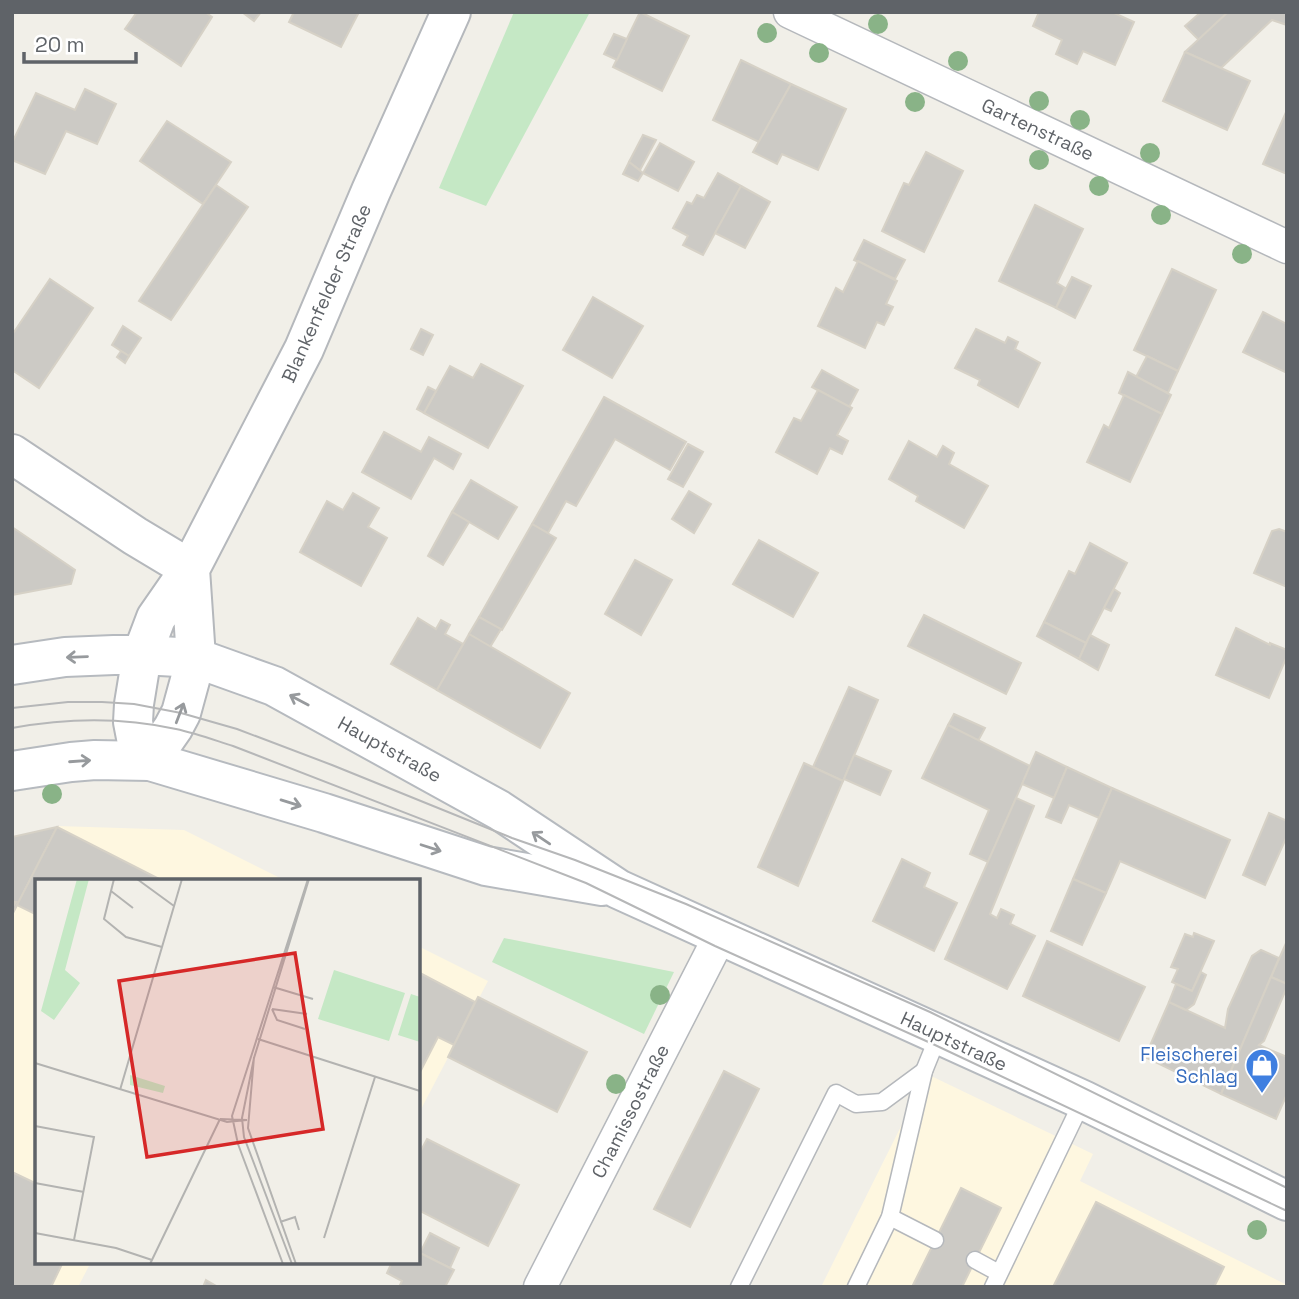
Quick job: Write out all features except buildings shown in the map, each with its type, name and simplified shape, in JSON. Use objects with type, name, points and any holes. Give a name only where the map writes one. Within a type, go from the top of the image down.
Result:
[{"type":"main road","name":"Blankenfelder Straße","points":[[150,761],[138,748],[133,722],[142,655],[156,618],[190,569],[304,349],[451,12]]},
{"type":"main road","points":[[12,454],[135,536],[190,569],[196,658],[181,713],[150,761]]},
{"type":"main road","name":"Hauptstraße","points":[[12,665],[65,657],[142,655],[196,658],[274,686],[499,810],[618,889],[1083,1100],[1287,1201]]},
{"type":"main road","name":"Hauptstraße","points":[[12,771],[71,762],[150,761],[324,813],[486,866],[618,889]]},
{"type":"street","name":"Gartenstraße","points":[[790,12],[1287,247]]},
{"type":"street","name":"Chamissostraße","points":[[540,1287],[720,936]]},
{"type":"lane","points":[[856,1287],[890,1217],[924,1071],[939,1034]]},
{"type":"lane","points":[[739,1287],[836,1093],[856,1104],[882,1102],[924,1071]]},
{"type":"lane","points":[[975,1260],[996,1280],[1083,1100]]},
{"type":"lane","points":[[890,1217],[935,1240]]},
{"type":"shaded area","points":[[57,826],[184,830],[282,879],[35,879],[35,1264],[90,1264],[78,1287],[12,1287],[12,913]]},
{"type":"shaded area","points":[[420,947],[488,981],[420,1111]]},
{"type":"shaded area","points":[[927,1074],[1093,1154],[1080,1181],[1287,1287],[821,1287]]},
{"type":"green space","points":[[514,12],[590,12],[486,206],[439,188]]},
{"type":"green space","points":[[504,938],[674,972],[644,1034],[492,962]]},
{"type":"tram line","points":[[12,708],[68,702],[134,704],[181,713],[237,729],[686,904],[930,1012],[1287,1188]]},
{"type":"tram line","points":[[12,728],[73,721],[135,722],[183,731],[233,746],[586,883],[715,946],[935,1045],[1287,1211]]},
{"type":"place","name":"Fleischerei Schlag","points":[[1262,1095]]}]
